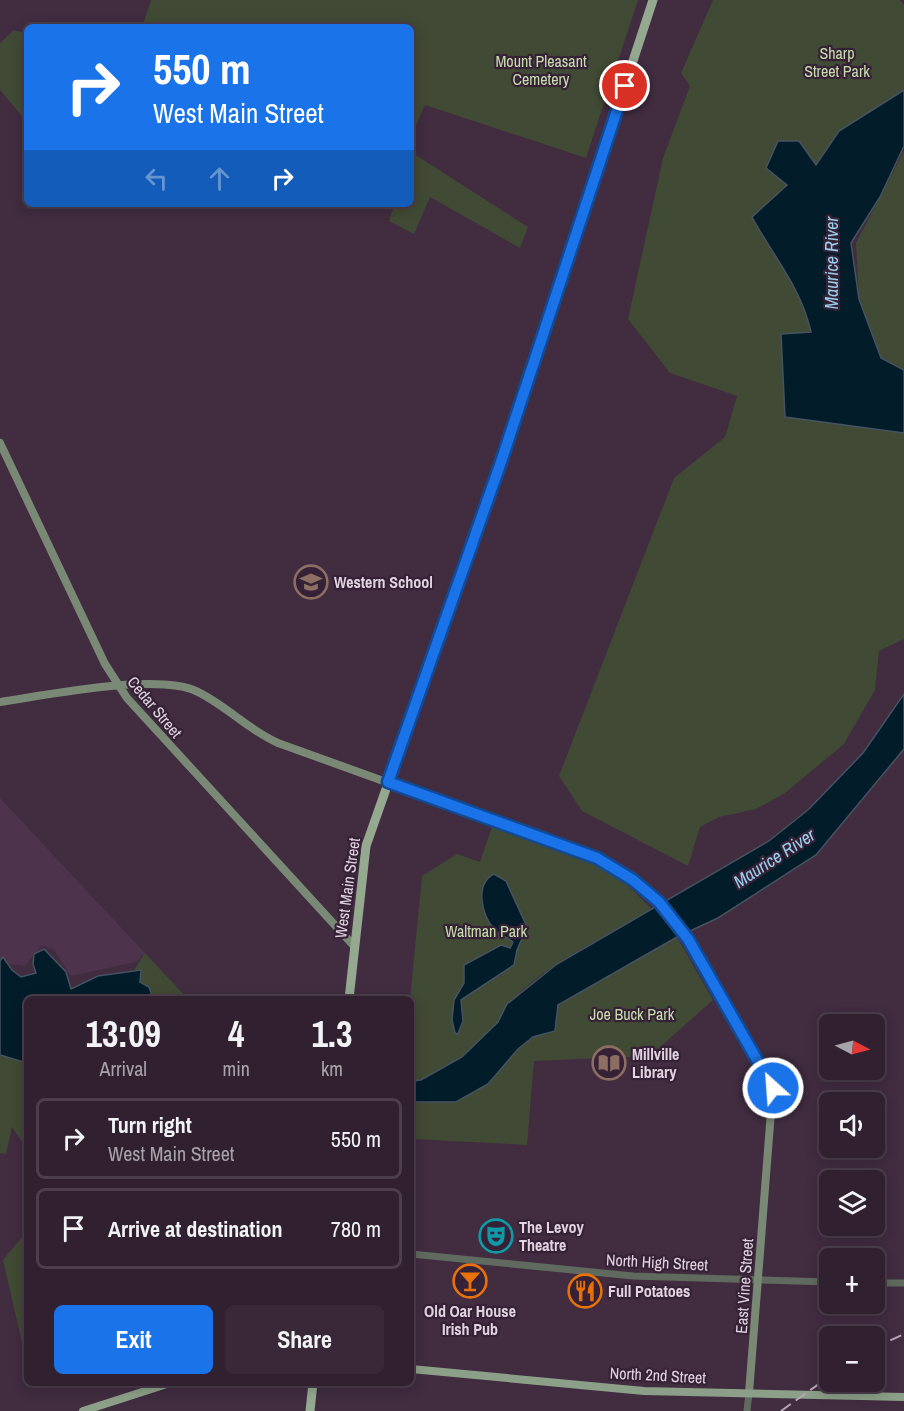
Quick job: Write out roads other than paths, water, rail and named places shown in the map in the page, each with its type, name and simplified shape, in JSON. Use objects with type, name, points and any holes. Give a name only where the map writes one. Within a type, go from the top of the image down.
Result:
[{"type":"highway","name":"West Main Street","points":[[349,996],[364,855],[501,462],[653,0]]},
{"type":"highway","points":[[310,1411],[313,1386]]},
{"type":"main road","name":"Cedar Street","points":[[0,442],[105,664],[119,686],[136,709],[354,946]]},
{"type":"main road","points":[[0,702],[119,686],[158,683],[185,687],[218,704],[266,737],[388,782]]},
{"type":"main road","name":"East Vine Street","points":[[388,782],[597,858],[633,880],[659,902],[688,939],[770,1078],[773,1088],[749,1393]]},
{"type":"main road","name":"North 2nd Street","points":[[414,1369],[644,1391],[904,1397]]},
{"type":"main road","points":[[83,1411],[161,1386]]},
{"type":"street","name":"North High Street","points":[[414,1254],[633,1276],[819,1282]]},
{"type":"street","points":[[885,1283],[904,1283]]},
{"type":"street","name":"East Vine Street","points":[[747,1411],[749,1393]]},
{"type":"water","name":"Maurice River","points":[[904,90],[904,146],[880,197],[851,243],[859,299],[881,358],[904,370],[904,433],[785,417],[781,334],[811,332],[801,301],[752,217],[787,185],[766,168],[778,141],[799,141],[816,165],[839,131]]},
{"type":"water","name":"Maurice River","points":[[904,694],[904,749],[816,855],[718,918],[677,937],[558,1005],[555,1031],[533,1037],[518,1049],[488,1084],[456,1102],[414,1102],[414,1081],[421,1080],[462,1057],[498,1022],[507,1004],[557,964],[769,841],[809,809],[863,753]]},
{"type":"water","points":[[494,874],[506,881],[527,927],[517,950],[514,965],[461,1000],[463,1021],[458,1034],[455,1033],[452,1020],[454,1000],[464,983],[464,965],[501,945],[510,948],[513,942],[494,929],[483,908],[484,885]]},
{"type":"water","points":[[44,949],[66,972],[71,989],[98,976],[141,970],[140,982],[149,987],[152,996],[24,996],[24,1062],[0,1055],[0,961],[3,957],[12,970],[21,977],[36,973],[33,964],[34,954]]},
{"type":"railway","points":[[885,1343],[904,1334]]},
{"type":"railway","points":[[781,1411],[819,1384]]},
{"type":"place","name":"Western School","points":[[311,582]]},
{"type":"place","name":"Millville Library","points":[[609,1063]]},
{"type":"place","name":"The Levoy Theatre","points":[[496,1236]]},
{"type":"place","name":"Old Oar House Irish Pub","points":[[470,1281]]},
{"type":"place","name":"Full Potatoes","points":[[585,1291]]},
{"type":"park label","name":"Sharp Street Park","points":[[837,62]]},
{"type":"park label","name":"Mount Pleasant Cemetery","points":[[541,70]]},
{"type":"park label","name":"Waltman Park","points":[[486,931]]},
{"type":"park label","name":"Joe Buck Park","points":[[632,1014]]}]
